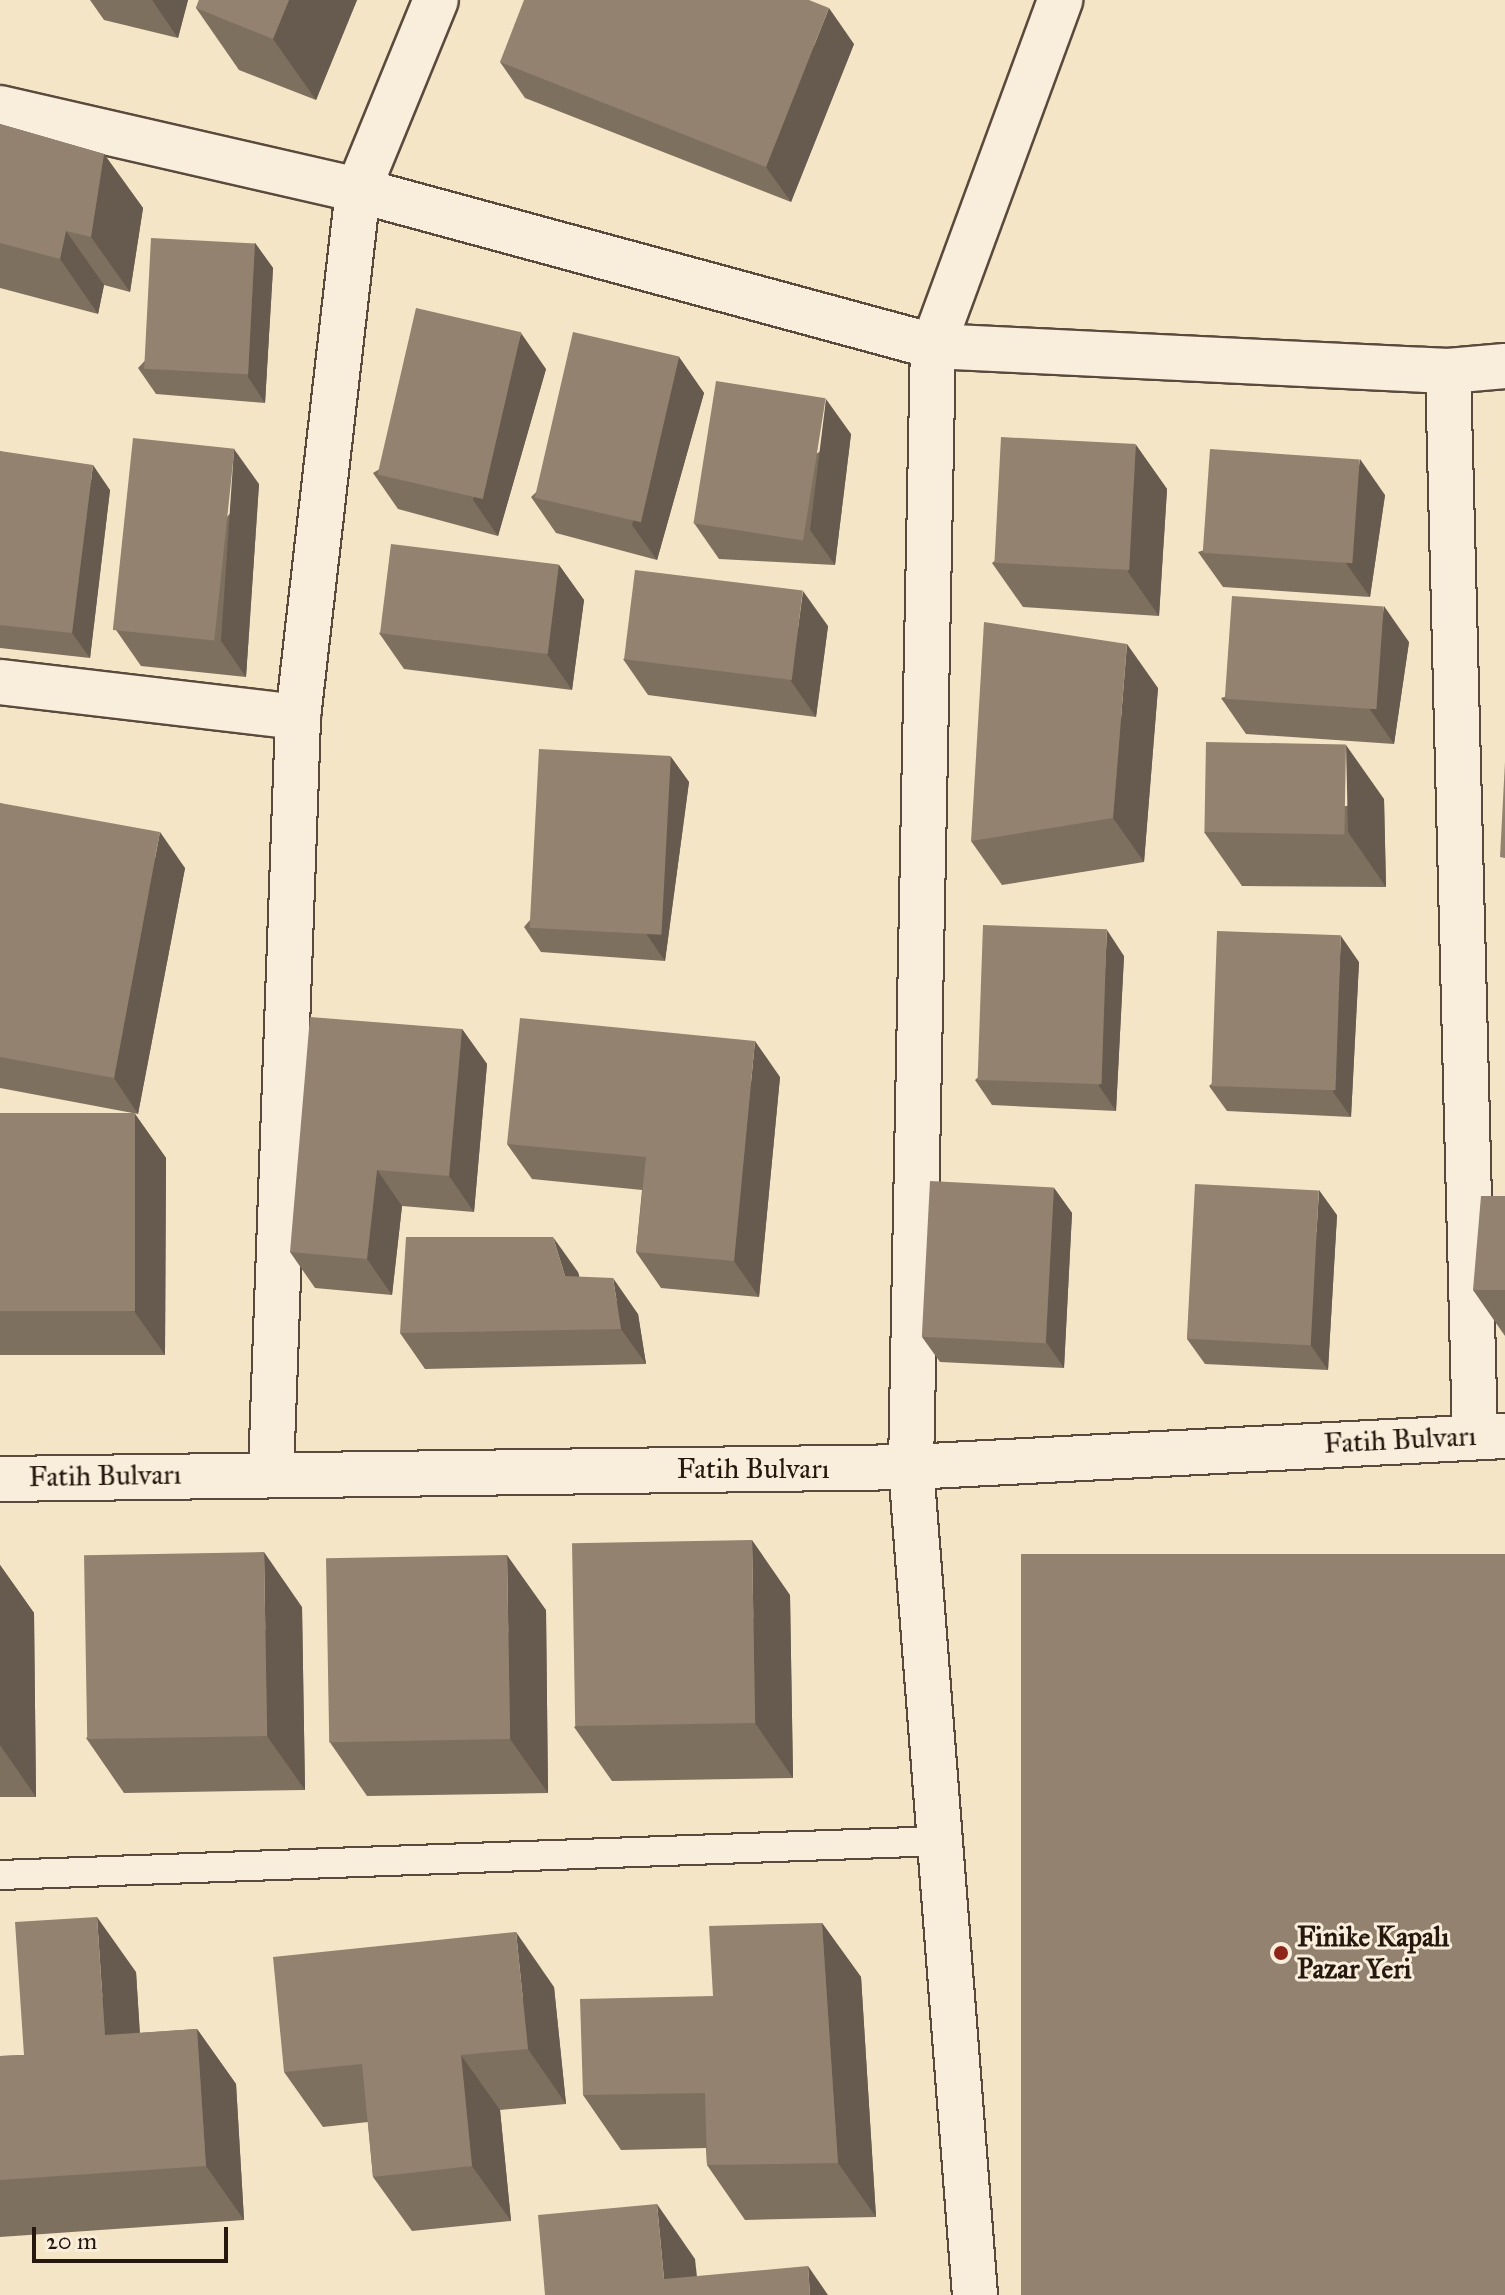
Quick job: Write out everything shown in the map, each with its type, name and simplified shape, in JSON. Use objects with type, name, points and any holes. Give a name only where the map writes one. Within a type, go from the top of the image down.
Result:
[{"type":"street","points":[[271,1473],[298,717],[358,190],[436,0]]},
{"type":"street","points":[[975,2295],[911,1467],[933,346],[1060,0]]},
{"type":"street","points":[[0,108],[358,190],[933,346],[1448,371],[1505,366]]},
{"type":"street","points":[[1448,371],[1490,1435]]},
{"type":"street","points":[[0,682],[298,717]]},
{"type":"street","name":"Fatih Bulvarı","points":[[0,1479],[271,1473],[911,1467],[1490,1435]]},
{"type":"lane","points":[[0,1875],[940,1841]]},
{"type":"building","points":[[199,0],[289,0],[273,39],[196,8]]},
{"type":"building","points":[[524,0],[809,0],[829,8],[766,167],[500,62]]},
{"type":"building","points":[[0,124],[104,154],[91,237],[66,231],[60,259],[0,243]]},
{"type":"building","points":[[151,238],[255,243],[248,374],[144,369]]},
{"type":"building","points":[[416,308],[521,332],[483,499],[378,475]]},
{"type":"building","points":[[573,332],[679,357],[641,522],[535,498]]},
{"type":"building","points":[[716,381],[826,398],[803,541],[693,523]]},
{"type":"building","points":[[1001,437],[1136,444],[1129,570],[994,563]]},
{"type":"building","points":[[133,438],[234,449],[214,641],[113,630]]},
{"type":"building","points":[[1210,449],[1360,459],[1352,563],[1203,553]]},
{"type":"building","points":[[0,451],[93,465],[72,633],[0,625]]},
{"type":"building","points":[[391,544],[559,565],[548,654],[380,633]]},
{"type":"building","points":[[635,570],[803,591],[792,680],[624,659]]},
{"type":"building","points":[[1232,596],[1384,607],[1376,709],[1225,699]]},
{"type":"building","points":[[984,622],[1127,644],[1113,818],[971,841]]},
{"type":"building","points":[[1206,742],[1346,744],[1344,834],[1204,832]]},
{"type":"building","points":[[539,749],[671,756],[661,935],[530,928]]},
{"type":"building","points":[[1505,762],[1505,858],[1500,857]]},
{"type":"building","points":[[0,803],[160,832],[114,1078],[0,1057]]},
{"type":"building","points":[[983,925],[1107,929],[1102,1084],[978,1080]]},
{"type":"building","points":[[1217,931],[1341,935],[1336,1090],[1212,1086]]},
{"type":"building","points":[[310,1017],[462,1029],[449,1176],[377,1170],[367,1259],[290,1252]]},
{"type":"building","points":[[520,1018],[755,1041],[734,1261],[636,1252],[646,1157],[507,1144]]},
{"type":"building","points":[[0,1113],[135,1113],[135,1311],[0,1311]]},
{"type":"building","points":[[930,1181],[1054,1187],[1046,1343],[922,1337]]},
{"type":"building","points":[[1195,1184],[1319,1190],[1311,1345],[1187,1339]]},
{"type":"building","points":[[1481,1196],[1505,1196],[1505,1290],[1473,1290]]},
{"type":"building","points":[[406,1237],[553,1237],[565,1276],[613,1278],[621,1329],[400,1333]]},
{"type":"building","points":[[752,1540],[755,1723],[575,1726],[572,1543]]},
{"type":"building","points":[[264,1552],[267,1736],[87,1739],[84,1555]]},
{"type":"building","name":"Finike Kapalı Pazar Yeri","points":[[1021,1554],[1505,1554],[1505,2295],[1021,2295]]},
{"type":"building","points":[[507,1555],[510,1739],[329,1742],[326,1558]]},
{"type":"building","points":[[97,1917],[105,2035],[197,2029],[206,2166],[0,2180],[0,2056],[24,2055],[15,1922]]},
{"type":"building","points":[[822,1923],[838,2163],[707,2165],[705,2093],[583,2095],[580,1999],[713,1996],[709,1926]]},
{"type":"building","points":[[516,1932],[528,2049],[461,2055],[472,2166],[373,2177],[362,2064],[284,2072],[273,1957]]},
{"type":"building","points":[[657,2204],[664,2279],[808,2266],[810,2295],[545,2295],[538,2215]]},
{"type":"place","name":"Finike Kapalı Pazar Yeri","points":[[1281,1953]]}]
